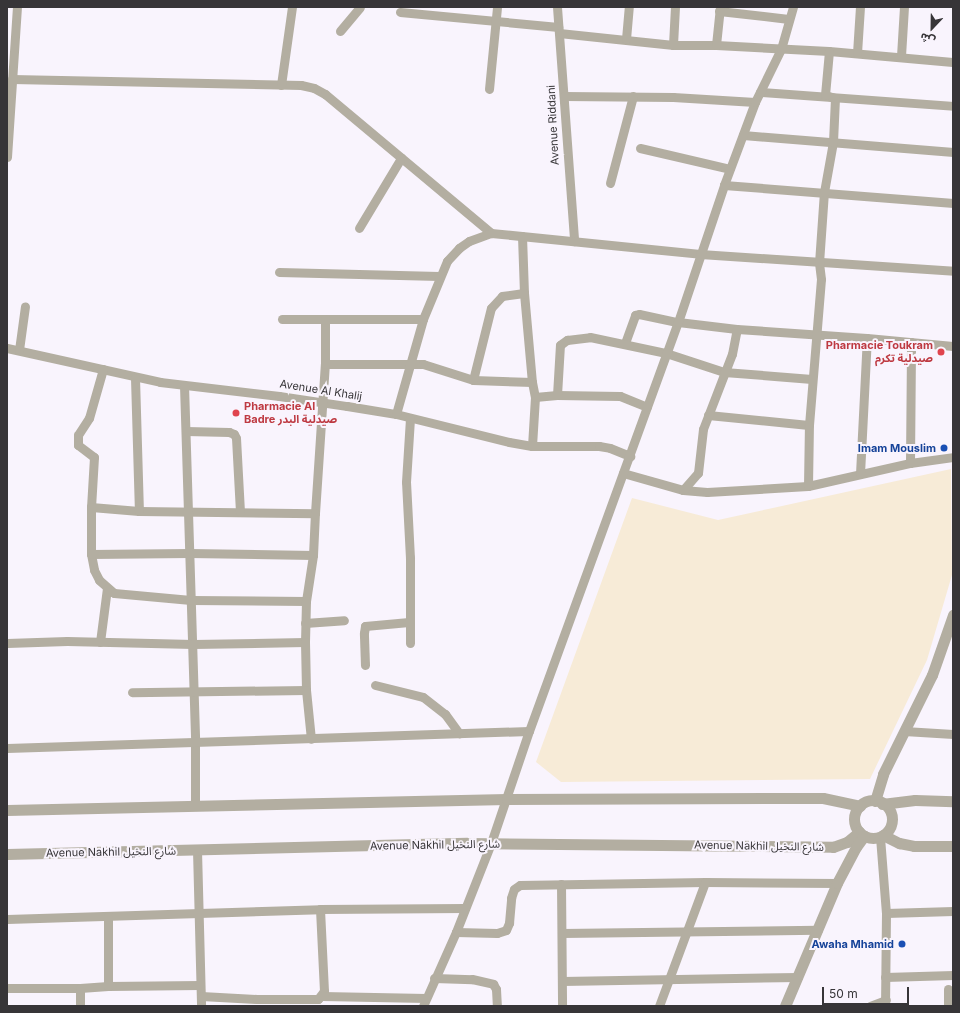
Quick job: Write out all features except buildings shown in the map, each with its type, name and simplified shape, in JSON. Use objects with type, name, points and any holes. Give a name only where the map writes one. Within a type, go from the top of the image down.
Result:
[{"type":"street","points":[[7,158],[10,76],[17,7]]},
{"type":"street","points":[[281,85],[292,7]]},
{"type":"street","points":[[340,31],[360,7]]},
{"type":"street","points":[[489,89],[497,20],[497,7]]},
{"type":"street","name":"Avenue Riddani","points":[[557,7],[574,241]]},
{"type":"street","points":[[626,40],[629,7]]},
{"type":"street","points":[[673,45],[676,7]]},
{"type":"street","points":[[201,996],[310,1002],[322,996],[425,1002],[434,978],[456,932],[491,843],[678,322],[700,254],[742,135],[755,102],[781,48],[793,7]]},
{"type":"street","points":[[857,53],[860,7]]},
{"type":"street","points":[[901,56],[904,7]]},
{"type":"street","points":[[716,45],[720,9],[789,19]]},
{"type":"street","points":[[400,12],[497,20],[626,40],[673,45],[781,48],[901,56],[953,62]]},
{"type":"street","points":[[829,51],[825,95],[835,98]]},
{"type":"street","points":[[10,76],[301,86],[325,94],[491,233]]},
{"type":"street","points":[[760,92],[953,106]]},
{"type":"street","points":[[564,96],[633,96],[755,102]]},
{"type":"street","points":[[610,183],[633,96]]},
{"type":"street","points":[[808,486],[809,425],[821,279],[819,263],[824,192],[833,142],[835,98]]},
{"type":"street","points":[[742,135],[953,152]]},
{"type":"street","points":[[640,148],[730,169]]},
{"type":"street","points":[[359,228],[401,158]]},
{"type":"street","points":[[724,185],[953,203]]},
{"type":"street","points":[[396,414],[423,319],[439,276],[447,261],[459,248],[469,241],[491,233],[700,254],[953,271]]},
{"type":"street","points":[[522,236],[524,293],[532,382],[535,397],[532,446]]},
{"type":"street","points":[[279,272],[439,276]]},
{"type":"street","points":[[473,380],[492,308],[502,296],[524,293]]},
{"type":"street","points":[[19,350],[25,306]]},
{"type":"street","points":[[626,343],[635,315],[737,329],[817,334],[953,346]]},
{"type":"street","points":[[282,318],[423,319]]},
{"type":"street","points":[[311,738],[306,690],[305,622],[306,601],[313,555],[325,364],[325,319]]},
{"type":"street","points":[[683,490],[698,473],[703,429],[732,354],[737,329]]},
{"type":"street","points":[[558,395],[560,345],[567,340],[590,337],[626,343],[666,353],[724,372],[812,379]]},
{"type":"street","points":[[860,474],[867,338]]},
{"type":"street","points":[[910,462],[911,342]]},
{"type":"street","name":"Avenue Al Khalij","points":[[7,348],[103,369],[135,378],[279,396],[396,414],[532,446],[599,446],[616,450],[630,456]]},
{"type":"street","points":[[325,364],[423,364],[473,380],[532,382]]},
{"type":"street","points":[[103,369],[89,418],[78,435],[78,445],[94,457],[91,507],[91,554],[94,570],[99,580],[114,593],[127,595],[191,600],[306,601]]},
{"type":"street","points":[[135,378],[139,511]]},
{"type":"street","points":[[184,385],[196,742],[196,806]]},
{"type":"street","points":[[535,397],[558,395],[620,396],[647,407]]},
{"type":"street","points":[[708,415],[809,425]]},
{"type":"street","points":[[410,418],[406,482],[410,558],[410,643]]},
{"type":"street","points":[[186,431],[229,432],[234,434],[236,438],[240,512]]},
{"type":"street","points":[[623,473],[683,490],[707,492],[808,486],[910,462],[953,457]]},
{"type":"street","points":[[91,507],[139,511],[189,510],[315,513]]},
{"type":"street","points":[[91,554],[189,553],[313,555]]},
{"type":"street","points":[[100,642],[107,588]]},
{"type":"street","points":[[879,802],[883,774],[932,676],[953,615]]},
{"type":"street","points":[[305,622],[344,620]]},
{"type":"street","points":[[365,665],[365,626],[409,622]]},
{"type":"street","points":[[7,643],[100,642],[193,644],[305,642]]},
{"type":"street","points":[[374,685],[423,697],[445,714],[460,733]]},
{"type":"street","points":[[132,692],[306,690]]},
{"type":"street","points":[[7,748],[530,731]]},
{"type":"street","points":[[904,731],[953,734]]},
{"type":"street","points":[[7,810],[507,799],[823,798],[860,806]]},
{"type":"street","points":[[879,802],[888,809],[892,821],[889,829],[881,836],[872,838],[862,834],[855,825],[854,819],[856,810],[867,802],[915,800],[953,801]]},
{"type":"street","points":[[785,1006],[837,883],[862,834]]},
{"type":"street","name":"Avenue Nakhil شارع النخيل","points":[[7,854],[491,843],[833,847],[862,834]]},
{"type":"street","points":[[881,836],[899,843],[914,846],[953,846]]},
{"type":"street","points":[[870,1006],[886,1003],[886,913],[881,836]]},
{"type":"street","points":[[839,845],[848,848],[852,856]]},
{"type":"street","points":[[197,850],[201,1006]]},
{"type":"street","points":[[456,932],[498,933],[506,930],[509,923],[511,898],[514,889],[520,885],[705,882],[837,883]]},
{"type":"street","points":[[659,1006],[705,882]]},
{"type":"street","points":[[561,884],[562,1006]]},
{"type":"street","points":[[7,919],[320,909],[465,908]]},
{"type":"street","points":[[320,909],[324,991],[322,996]]},
{"type":"street","points":[[886,913],[953,911]]},
{"type":"street","points":[[108,916],[108,986]]},
{"type":"street","points":[[562,933],[818,930]]},
{"type":"street","points":[[885,978],[953,975]]},
{"type":"street","points":[[562,981],[798,977]]},
{"type":"street","points":[[434,978],[472,979],[493,984],[496,989],[497,1006]]},
{"type":"street","points":[[7,988],[200,985]]},
{"type":"street","points":[[80,988],[80,1006]]},
{"type":"street","points":[[948,989],[948,1006]]},
{"type":"shaded area","points":[[951,469],[952,575],[927,660],[870,779],[561,782],[536,762],[632,498],[718,520]]},
{"type":"place","name":"Pharmacie Toukram صيدلية تكرم","points":[[941,352]]},
{"type":"place","name":"Pharmacie Al Badre صيدلية البدر","points":[[236,413]]},
{"type":"place","name":"Imam Mouslim","points":[[944,448]]},
{"type":"place","name":"Awaha Mhamid","points":[[902,944]]}]
